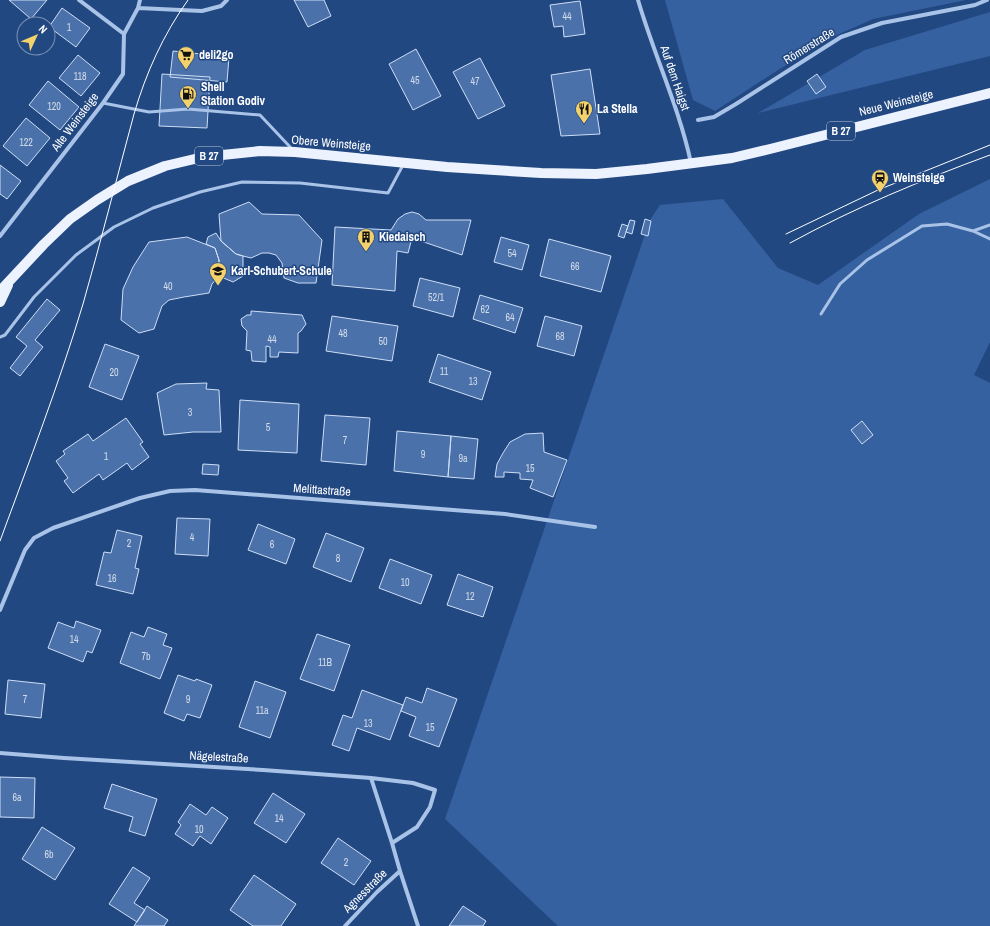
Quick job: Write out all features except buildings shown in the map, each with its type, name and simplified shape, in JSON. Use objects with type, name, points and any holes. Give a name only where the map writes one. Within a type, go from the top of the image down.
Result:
[{"type":"main road","name":"Neue Weinsteige","points":[[691,164],[732,158],[770,149],[990,93]]},
{"type":"main road","name":"Obere Weinsteige","points":[[0,291],[44,244],[70,219],[97,200],[128,181],[165,166],[203,157],[260,151],[295,152],[453,167],[542,173],[596,174],[691,164]]},
{"type":"main road","name":"Obere Weinsteige","points":[[0,302],[9,282]]},
{"type":"street","points":[[79,0],[124,34]]},
{"type":"street","name":"Alte Weinsteige","points":[[0,236],[123,74],[124,34],[138,8],[140,0]]},
{"type":"street","points":[[138,8],[202,11],[221,6],[227,0]]},
{"type":"street","name":"Auf dem Haigst","points":[[638,0],[680,124],[691,164]]},
{"type":"street","name":"Römerstraße","points":[[698,120],[714,116],[736,104],[841,37],[882,23],[975,5],[987,0]]},
{"type":"street","name":"Melittastraße","points":[[0,610],[25,550],[34,538],[53,528],[140,498],[170,491],[195,490],[505,514],[595,527]]},
{"type":"street","name":"Nägelestraße","points":[[0,753],[370,778],[413,783],[435,790],[430,807],[417,827],[392,843]]},
{"type":"street","points":[[370,778],[418,926]]},
{"type":"street","name":"Agnesstraße","points":[[345,926],[377,892],[400,871]]},
{"type":"lane","points":[[103,102],[149,112],[188,109],[260,115],[295,152]]},
{"type":"lane","points":[[0,337],[5,335],[34,297],[76,255],[114,227],[153,208],[200,192],[242,182],[300,183],[388,193],[404,163]]},
{"type":"lane","points":[[821,314],[840,284],[867,260],[922,226],[947,224],[973,231],[990,239]]},
{"type":"lane","points":[[973,231],[990,225]]},
{"type":"shaded area","points":[[665,0],[966,0],[873,19],[839,34],[778,70],[715,111],[693,100]]},
{"type":"shaded area","points":[[990,12],[990,56],[758,113],[865,50]]},
{"type":"shaded area","points":[[990,179],[990,342],[974,375],[990,383],[990,926],[558,926],[445,819],[650,220],[660,205],[723,199],[778,268],[818,285],[919,214]]},
{"type":"tram line","points":[[0,541],[74,334],[90,280],[134,114],[144,84],[163,41],[188,0]]},
{"type":"tram line","points":[[786,234],[878,190],[990,145]]},
{"type":"tram line","points":[[790,243],[888,195],[990,155]]},
{"type":"place","name":"deli2go","points":[[186,70]]},
{"type":"place","name":"Shell Station Godiv","points":[[188,109]]},
{"type":"place","name":"La Stella","points":[[584,124]]},
{"type":"place","name":"Weinsteige","points":[[880,193]]},
{"type":"place","name":"Kiedaisch","points":[[366,252]]},
{"type":"place","name":"Karl-Schubert-Schule","points":[[218,286]]}]
